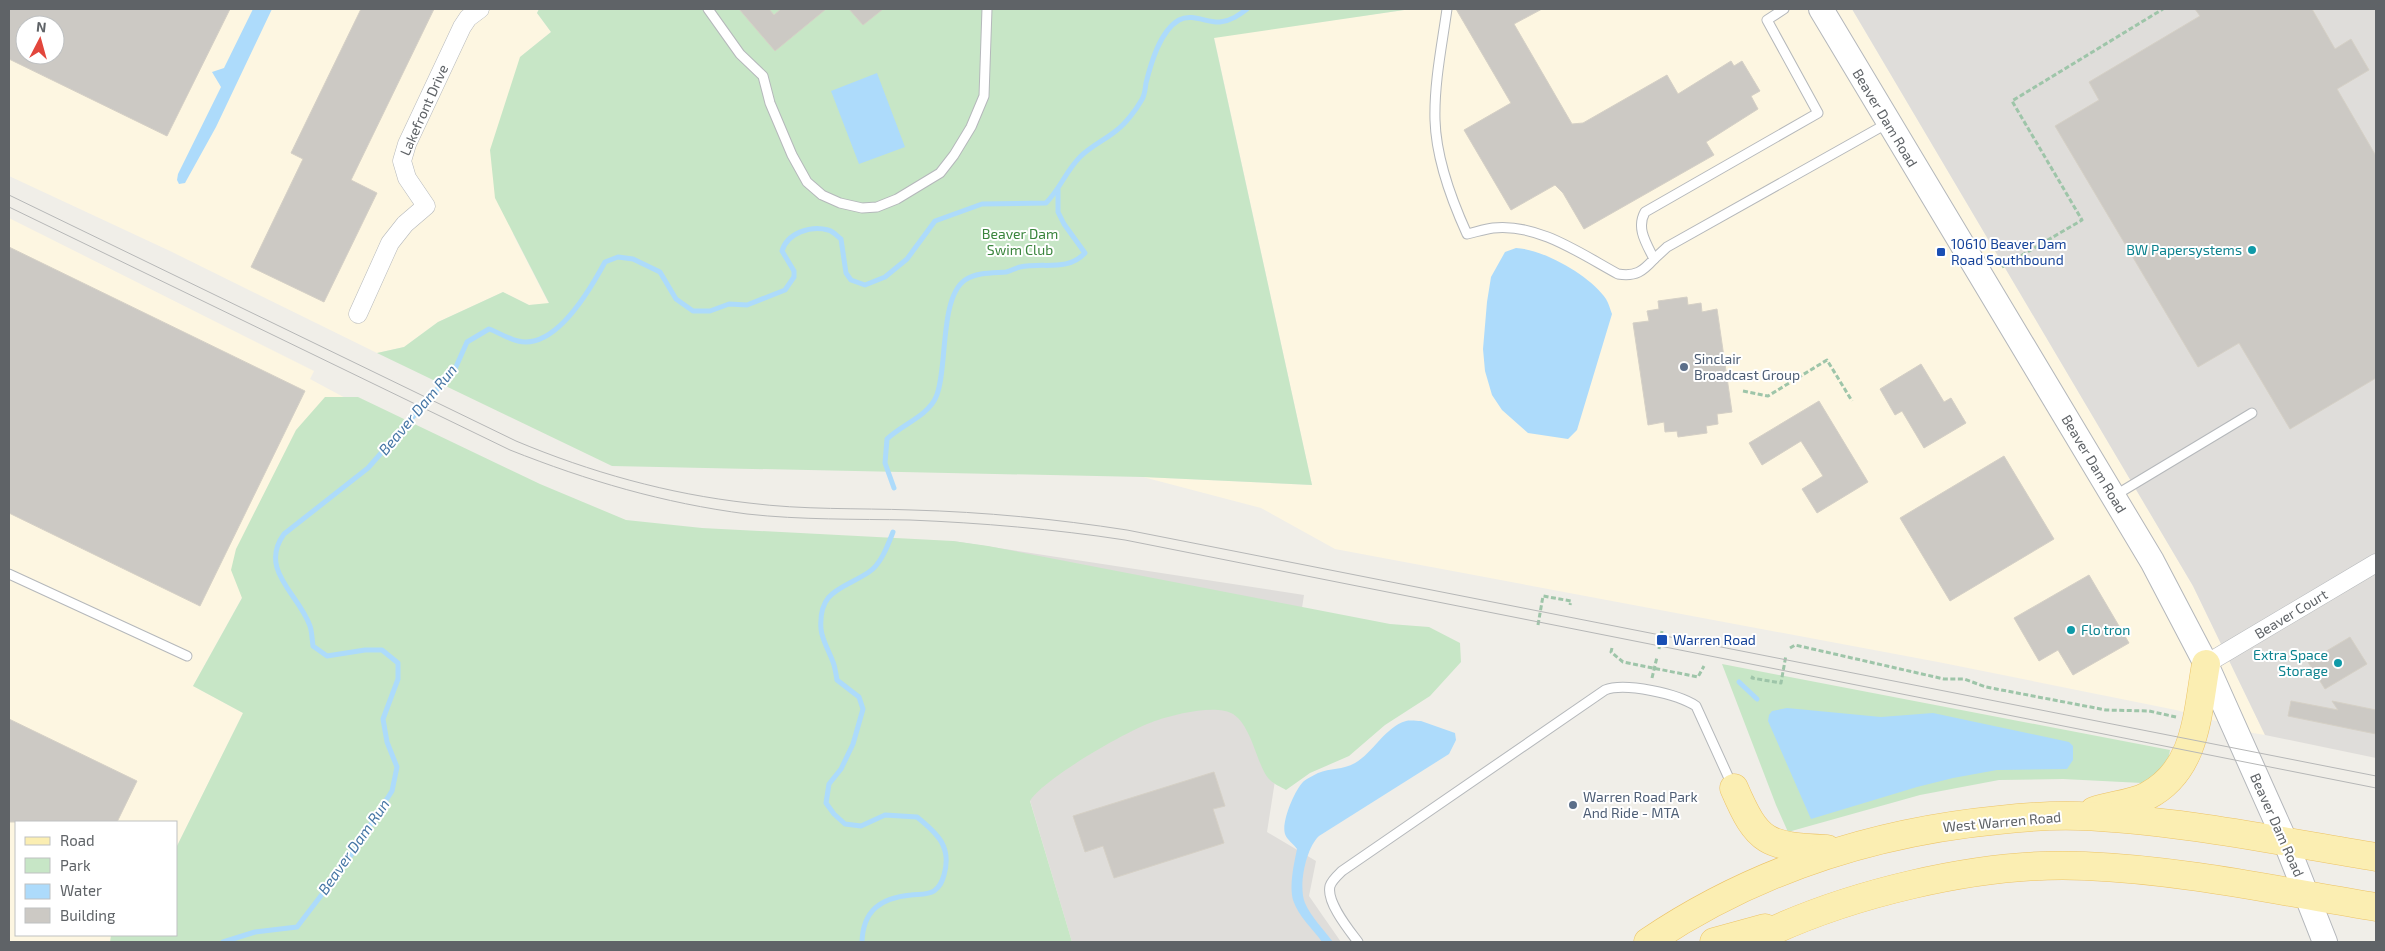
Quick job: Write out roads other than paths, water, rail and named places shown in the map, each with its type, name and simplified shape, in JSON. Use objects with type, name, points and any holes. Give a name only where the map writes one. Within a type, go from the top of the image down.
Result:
[{"type":"main road","name":"Beaver Dam Road","points":[[1820,9],[2152,561],[2206,664],[2286,843],[2326,942]]},
{"type":"main road","points":[[2078,816],[2145,797],[2166,784],[2183,764],[2190,750],[2206,664]]},
{"type":"main road","points":[[1734,788],[1747,817],[1762,836],[1788,847],[1843,850]]},
{"type":"main road","name":"West Warren Road","points":[[1648,942],[1691,914],[1748,886],[1843,850],[1896,835],[1960,824],[2025,817],[2078,816],[2157,822],[2376,857]]},
{"type":"main road","points":[[1714,942],[1911,886],[1969,874],[2029,868],[2074,866],[2156,871],[2376,907]]},
{"type":"main road","points":[[1748,942],[1772,930],[1820,912]]},
{"type":"street","name":"Lakefront Drive","points":[[358,314],[395,235],[426,206],[407,178],[402,161],[407,144],[462,28],[468,18],[480,9]]},
{"type":"street","name":"Beaver Court","points":[[2206,664],[2376,563]]},
{"type":"lane","points":[[708,9],[740,54],[763,76],[774,111],[792,155],[807,182],[822,195],[840,203],[862,208],[877,207],[897,200],[940,173],[954,155],[984,96],[987,9]]},
{"type":"lane","points":[[1447,9],[1438,70],[1435,120],[1437,140],[1453,202],[1467,234],[1493,228],[1516,228],[1539,233],[1618,274],[1628,276],[1642,272],[1667,247],[1888,123]]},
{"type":"lane","points":[[1654,259],[1641,229],[1641,219],[1645,212],[1818,113],[1767,20],[1784,9]]},
{"type":"lane","points":[[2114,496],[2252,413]]},
{"type":"lane","points":[[9,574],[187,656]]},
{"type":"lane","points":[[1358,942],[1332,901],[1330,887],[1334,879],[1342,871],[1604,690],[1613,687],[1624,687],[1685,699],[1696,706],[1734,788]]},
{"type":"water","points":[[253,9],[272,9],[216,127],[185,183],[179,184],[177,180],[178,174],[221,87],[212,72],[224,68]]},
{"type":"water","points":[[877,73],[905,147],[859,164],[831,91]]},
{"type":"water","points":[[1516,248],[1539,253],[1578,273],[1599,290],[1607,301],[1612,314],[1577,430],[1568,439],[1528,433],[1502,410],[1492,395],[1485,371],[1483,349],[1491,277],[1505,252]]},
{"type":"water","points":[[1787,708],[1881,717],[1933,713],[2069,742],[2073,746],[2073,760],[2067,769],[1997,770],[1953,778],[1811,819],[1768,721],[1772,711]]},
{"type":"water","points":[[1408,721],[1421,721],[1455,733],[1456,740],[1449,754],[1319,836],[1310,849],[1304,868],[1303,896],[1311,913],[1333,942],[1322,942],[1302,917],[1293,900],[1293,868],[1297,849],[1286,836],[1284,829],[1293,798],[1300,785],[1307,779],[1323,771],[1346,767],[1355,763],[1368,753],[1385,734],[1399,724]]},
{"type":"waterway","name":"Beaver Dam Run","points":[[223,942],[255,932],[297,927],[346,863],[392,791],[397,767],[387,742],[383,719],[398,679],[398,663],[382,650],[365,650],[327,656],[313,646],[311,628],[305,614],[278,570],[276,559],[277,547],[284,534],[368,468],[455,369],[467,342],[489,329],[518,341],[532,341],[545,336],[558,327],[581,302],[605,262],[618,257],[633,259],[660,272],[676,299],[693,311],[710,311],[729,304],[747,305],[785,290],[794,277],[794,271],[782,251],[789,239],[807,230],[828,230],[841,239],[846,273],[851,280],[865,285],[885,277],[907,259],[935,221],[982,204],[1046,203],[1080,157],[1127,121],[1143,97],[1157,48],[1172,25],[1184,18],[1215,22],[1224,21],[1235,17],[1247,9]]},
{"type":"waterway","points":[[894,488],[885,463],[887,439],[927,410],[936,397],[940,385],[945,335],[951,302],[957,289],[970,277],[985,273],[1006,272],[1018,267],[1063,264],[1078,259],[1085,253],[1064,224],[1058,212],[1058,190]]},
{"type":"waterway","points":[[862,942],[866,922],[876,908],[891,899],[934,891],[942,882],[946,865],[945,849],[937,835],[917,817],[885,815],[861,826],[845,824],[826,803],[829,784],[841,769],[853,744],[863,709],[859,697],[837,680],[834,664],[824,641],[821,629],[821,616],[828,598],[834,592],[873,569],[884,554],[893,532]]},
{"type":"waterway","points":[[1739,682],[1757,699]]},
{"type":"tram line","points":[[9,195],[516,441],[572,463],[659,488],[719,499],[769,505],[810,508],[966,512],[1047,519],[1127,530],[2376,776]]},
{"type":"tram line","points":[[9,207],[510,450],[568,472],[656,497],[686,504],[767,516],[964,523],[1125,540],[2376,788]]},
{"type":"place","name":"BW Papersystems","points":[[2252,250]]},
{"type":"place","name":"10610 Beaver Dam Road Southbound","points":[[1941,252]]},
{"type":"place","name":"Sinclair Broadcast Group","points":[[1684,367]]},
{"type":"place","name":"Flo tron","points":[[2071,630]]},
{"type":"place","name":"Warren Road","points":[[1662,640]]},
{"type":"place","name":"Extra Space Storage","points":[[2338,663]]},
{"type":"place","name":"Warren Road Park And Ride - MTA","points":[[1573,805]]},
{"type":"park label","name":"Beaver Dam Swim Club","points":[[1020,242]]}]
